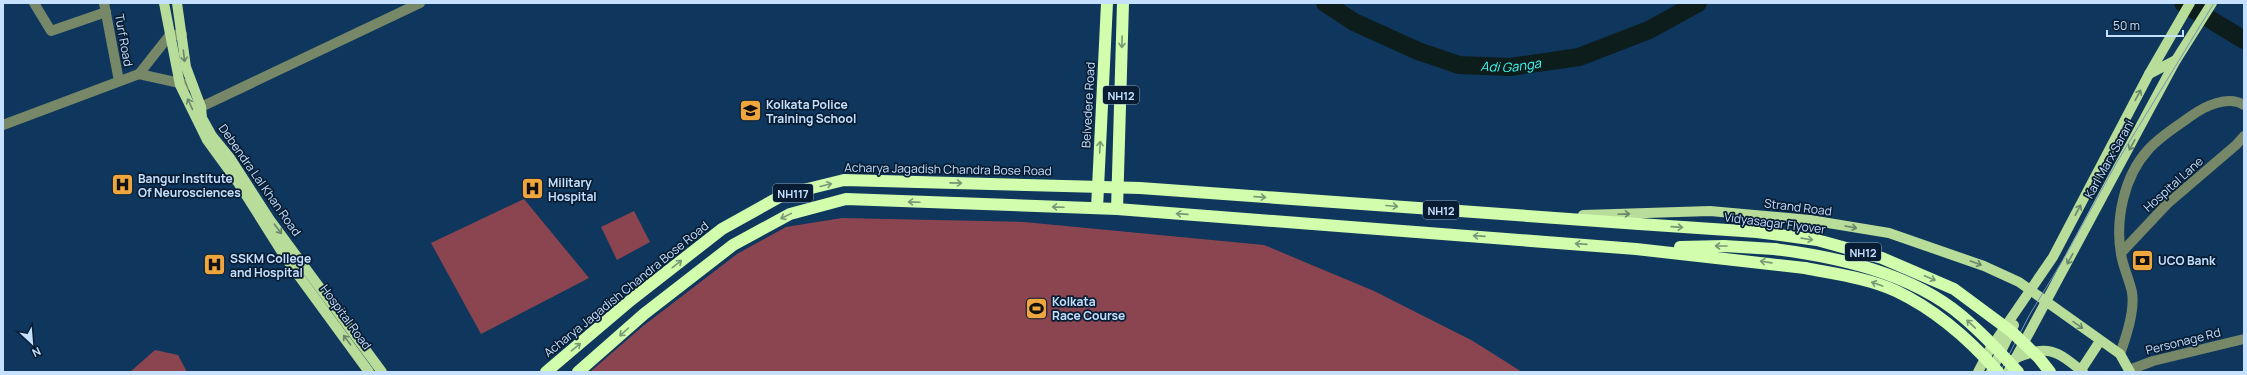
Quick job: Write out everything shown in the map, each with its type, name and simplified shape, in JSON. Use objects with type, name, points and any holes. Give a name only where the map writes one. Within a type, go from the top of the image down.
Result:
[{"type":"highway","name":"Belvedere Road","points":[[1097,208],[1107,3]]},
{"type":"highway","name":"NH12","points":[[1117,209],[1123,3]]},
{"type":"highway","name":"Acharya Jagadish Chandra Bose Road","points":[[546,372],[631,300],[722,229],[783,195],[844,180],[1098,186]]},
{"type":"highway","name":"NH12","points":[[1098,186],[1529,217]]},
{"type":"highway","points":[[578,372],[644,314],[733,245],[790,214],[846,199],[1097,208]]},
{"type":"highway","name":"NH12","points":[[1097,208],[1518,239],[1636,249],[1805,268],[1863,280],[1896,291],[1929,309],[1970,341],[1998,372]]},
{"type":"highway","name":"Vidyasagar Flyover","points":[[1529,217],[1757,232],[1817,240],[1882,258],[1954,289],[2012,332],[2039,358],[2050,372]]},
{"type":"highway","points":[[1636,249],[1724,246],[1774,249],[1818,254],[1870,268],[1902,281],[1934,297],[1961,315],[1996,346],[2018,372]]},
{"type":"highway","points":[[631,300],[644,314]]},
{"type":"main road","name":"Hospital Road","points":[[164,3],[169,36],[180,85],[207,140],[239,184],[285,257],[369,372]]},
{"type":"main road","name":"Debendra Lal Khan Road","points":[[177,3],[186,67],[201,107],[202,118],[212,136],[230,158],[270,220],[382,372]]},
{"type":"main road","points":[[1978,372],[1990,349],[2053,258],[2149,74],[2190,3]]},
{"type":"main road","name":"Karl Marx Sarani","points":[[2008,372],[2030,328],[2046,303],[2176,60],[2212,3]]},
{"type":"main road","points":[[2149,74],[2176,60]]},
{"type":"main road","name":"Strand Road","points":[[1529,217],[1710,211],[1810,220],[1889,234],[1932,247],[1984,266],[2019,282],[2046,303],[2120,354]]},
{"type":"main road","points":[[1992,372],[2030,290]]},
{"type":"main road","points":[[2014,359],[2026,354],[2046,350],[2060,354],[2082,371],[2100,340]]},
{"type":"main road","points":[[2120,354],[2130,371]]},
{"type":"street","points":[[34,3],[51,31],[105,7]]},
{"type":"street","points":[[201,107],[420,3]]},
{"type":"street","name":"Turf Road","points":[[105,7],[119,82]]},
{"type":"street","points":[[3,125],[139,74],[169,36],[182,34]]},
{"type":"street","points":[[139,74],[168,79],[180,85],[193,86]]},
{"type":"street","points":[[2120,354],[2128,330],[2132,293],[2121,253],[2120,220],[2125,191],[2136,166],[2148,150],[2198,111],[2220,102],[2237,101],[2244,105]]},
{"type":"street","name":"Hospital Lane","points":[[2121,253],[2167,204],[2236,145],[2244,136]]},
{"type":"street","name":"Personage Rd","points":[[2130,371],[2153,361],[2244,339]]},
{"type":"shaded area","points":[[524,199],[589,278],[481,334],[431,243]]},
{"type":"shaded area","points":[[634,211],[650,242],[617,260],[601,227]]},
{"type":"shaded area","name":"Kolkata Race Course","points":[[842,218],[1024,222],[1264,245],[1374,291],[1473,341],[1522,372],[590,372],[643,326],[737,254],[786,227]]},
{"type":"shaded area","points":[[155,350],[178,355],[187,372],[130,372]]},
{"type":"waterway","name":"Adi Ganga","points":[[1325,3],[1354,22],[1418,51],[1459,65],[1510,67],[1579,57],[1649,30],[1698,3]]},
{"type":"waterway","name":"Adi Ganga","points":[[2183,3],[2244,40]]},
{"type":"tram line","points":[[2000,372],[2030,314],[2063,260],[2117,162],[2214,3]]},
{"type":"place","name":"Kolkata Police Training School","points":[[750,111]]},
{"type":"place","name":"Bangur Institute Of Neurosciences","points":[[123,185]]},
{"type":"place","name":"Military Hospital","points":[[533,189]]},
{"type":"place","name":"UCO Bank","points":[[2142,260]]},
{"type":"place","name":"SSKM College and Hospital","points":[[215,265]]},
{"type":"place","name":"Kolkata Race Course","points":[[1037,308]]}]
